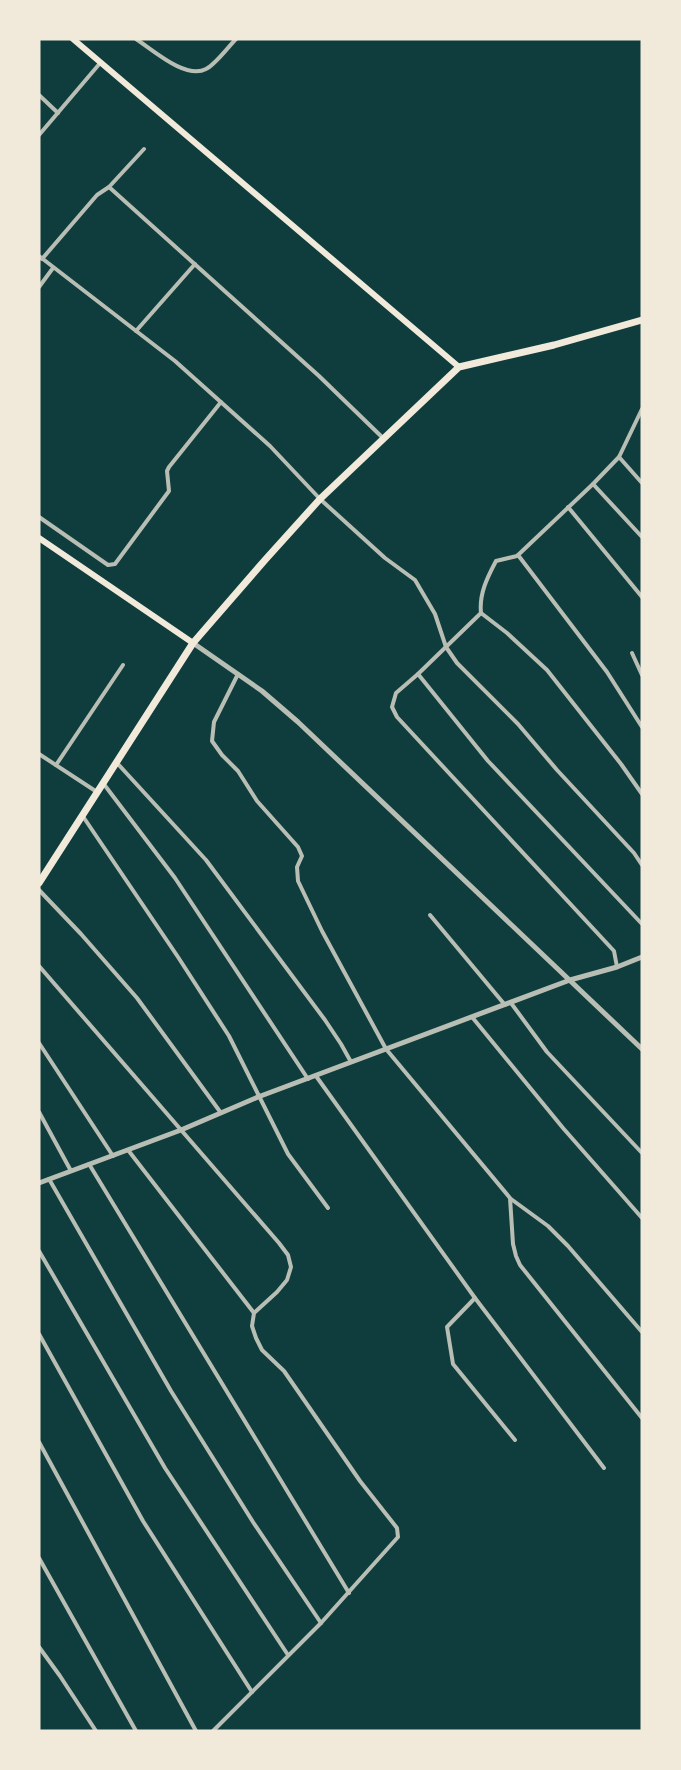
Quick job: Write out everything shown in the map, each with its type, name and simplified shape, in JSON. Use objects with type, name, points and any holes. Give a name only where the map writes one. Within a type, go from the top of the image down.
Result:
[{"type":"highway","points":[[39,883],[193,643],[320,500],[459,367],[554,345],[642,320]]},
{"type":"main road","points":[[73,39],[459,367]]},
{"type":"main road","points":[[39,538],[193,643]]},
{"type":"street","points":[[136,39],[177,66],[197,72],[207,69],[236,39]]},
{"type":"street","points":[[39,135],[101,62]]},
{"type":"street","points":[[39,95],[58,113]]},
{"type":"street","points":[[144,149],[109,187],[97,195],[40,257],[175,361],[270,446],[320,500],[385,558],[415,580],[435,614],[447,647],[457,663],[518,724],[634,853],[642,865]]},
{"type":"street","points":[[109,187],[319,376],[384,439]]},
{"type":"street","points":[[136,331],[195,264]]},
{"type":"street","points":[[39,286],[53,267]]},
{"type":"street","points":[[39,517],[108,565],[115,564],[169,491],[167,471],[169,467],[221,402]]},
{"type":"street","points":[[642,409],[619,457],[518,555],[496,561],[485,580],[480,603],[481,613],[507,633],[547,670],[642,794]]},
{"type":"street","points":[[619,457],[642,483]]},
{"type":"street","points":[[593,484],[642,537]]},
{"type":"street","points":[[568,507],[642,597]]},
{"type":"street","points":[[518,555],[607,672],[642,727]]},
{"type":"street","points":[[481,613],[396,693],[392,707],[397,717],[614,951],[617,967]]},
{"type":"street","points":[[193,643],[238,674],[298,722],[642,1049]]},
{"type":"street","points":[[632,653],[642,675]]},
{"type":"street","points":[[56,765],[123,665]]},
{"type":"street","points":[[238,674],[214,722],[212,741],[238,771],[257,801],[298,847],[302,856],[297,867],[298,881],[322,931],[386,1049],[510,1198],[548,1226],[568,1246],[642,1332]]},
{"type":"street","points":[[418,674],[488,760],[642,924]]},
{"type":"street","points":[[39,754],[97,792]]},
{"type":"street","points":[[116,763],[206,860],[325,1020],[351,1062]]},
{"type":"street","points":[[103,783],[175,878],[308,1078]]},
{"type":"street","points":[[82,814],[229,1036],[288,1154],[328,1208]]},
{"type":"street","points":[[39,890],[137,998],[221,1113]]},
{"type":"street","points":[[430,915],[547,1052],[642,1153]]},
{"type":"street","points":[[39,1183],[181,1130],[308,1078],[570,980],[617,967],[642,957]]},
{"type":"street","points":[[39,966],[288,1255],[291,1267],[287,1280],[254,1313],[252,1326],[256,1338],[262,1350],[284,1371],[360,1481],[397,1527],[399,1537],[349,1593],[213,1731]]},
{"type":"street","points":[[472,1017],[563,1128],[642,1218]]},
{"type":"street","points":[[39,1043],[113,1156]]},
{"type":"street","points":[[316,1076],[475,1298],[604,1468]]},
{"type":"street","points":[[39,1112],[71,1171]]},
{"type":"street","points":[[129,1149],[254,1313]]},
{"type":"street","points":[[89,1164],[349,1593]]},
{"type":"street","points":[[49,1179],[171,1391],[253,1522],[321,1623]]},
{"type":"street","points":[[510,1198],[513,1244],[520,1265],[642,1418]]},
{"type":"street","points":[[39,1251],[165,1468],[288,1655]]},
{"type":"street","points":[[475,1298],[447,1328],[453,1364],[515,1440]]},
{"type":"street","points":[[39,1334],[143,1521],[252,1692]]},
{"type":"street","points":[[39,1442],[196,1731]]},
{"type":"street","points":[[39,1558],[136,1731]]},
{"type":"street","points":[[39,1647],[96,1731]]}]
